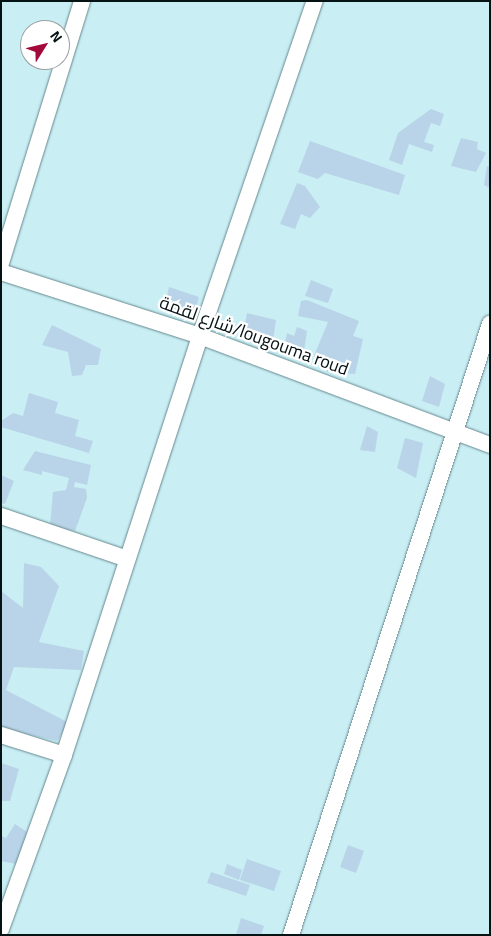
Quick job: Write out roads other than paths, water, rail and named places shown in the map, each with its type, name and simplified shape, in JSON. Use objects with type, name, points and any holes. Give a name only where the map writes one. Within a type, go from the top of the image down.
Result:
[{"type":"street","points":[[1,264],[82,1]]},
{"type":"street","points":[[1,929],[64,755],[200,336],[315,1]]},
{"type":"street","name":"شارع لقمة/lougouma roud","points":[[1,272],[200,336],[490,445]]},
{"type":"street","points":[[291,935],[490,324]]},
{"type":"street","points":[[1,516],[127,559]]},
{"type":"street","points":[[1,735],[64,755]]}]
